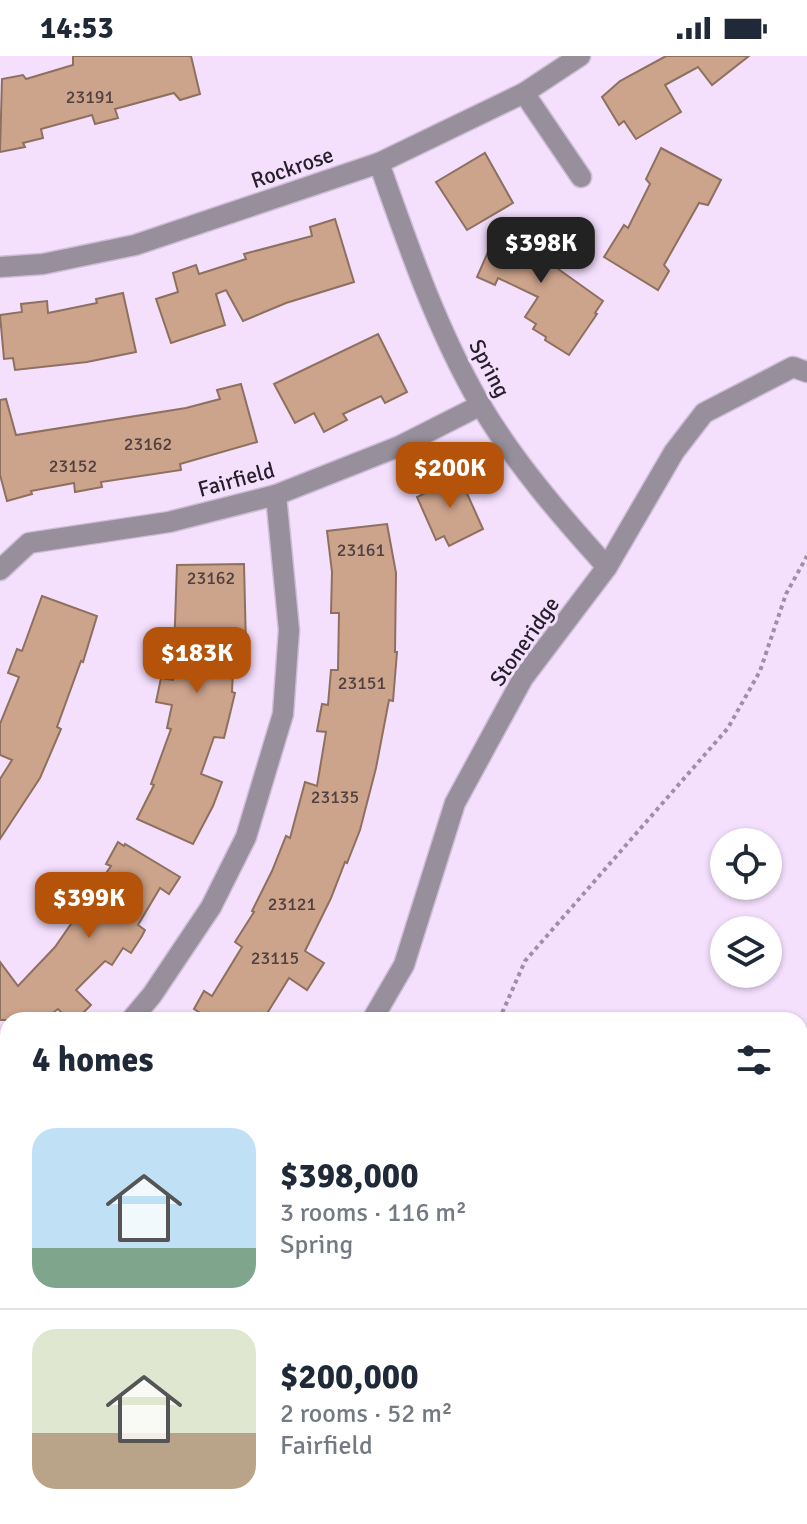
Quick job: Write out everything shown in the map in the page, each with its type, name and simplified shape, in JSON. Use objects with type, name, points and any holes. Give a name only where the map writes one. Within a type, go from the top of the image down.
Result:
[{"type":"street","name":"Rockrose","points":[[0,267],[43,264],[135,245],[379,163],[524,93],[580,56]]},
{"type":"street","points":[[524,93],[581,177]]},
{"type":"street","name":"Spring","points":[[379,163],[422,286],[481,405],[552,506],[607,567]]},
{"type":"street","name":"Stoneridge","points":[[377,1012],[404,965],[455,803],[523,678],[607,567],[674,452],[704,413],[793,367],[807,372]]},
{"type":"street","name":"Fairfield","points":[[0,570],[29,543],[169,522],[276,495],[400,446],[481,405]]},
{"type":"street","points":[[138,1012],[211,907],[246,837],[283,714],[289,630],[276,495]]},
{"type":"path","points":[[503,1012],[525,961],[728,728],[760,671],[786,594],[807,556]]},
{"type":"building","points":[[73,56],[191,56],[200,94],[180,100],[174,93],[115,109],[118,118],[95,124],[92,115],[41,129],[43,138],[23,143],[25,147],[0,152],[2,79],[23,75],[26,79],[73,65]]},
{"type":"building","points":[[666,56],[749,56],[712,85],[698,67],[665,85],[681,112],[636,139],[624,121],[619,125],[602,97],[620,81]]},
{"type":"building","points":[[661,148],[721,180],[708,205],[699,203],[664,265],[669,271],[658,290],[604,257],[624,225],[628,228],[650,184],[646,179]]},
{"type":"building","points":[[485,153],[513,203],[467,230],[436,182]]},
{"type":"building","points":[[503,218],[534,232],[535,237],[554,246],[547,261],[603,301],[569,355],[545,340],[546,337],[533,329],[536,324],[525,317],[538,297],[498,278],[495,285],[477,277]]},
{"type":"building","points":[[335,219],[354,282],[286,303],[243,321],[226,290],[216,294],[225,325],[171,343],[156,299],[178,292],[173,273],[196,265],[199,274],[246,259],[244,254],[312,236],[310,227]]},
{"type":"building","points":[[123,293],[136,352],[87,362],[15,370],[13,358],[4,359],[0,315],[22,312],[21,304],[47,301],[48,313],[97,303],[96,299]]},
{"type":"building","points":[[378,334],[407,392],[385,403],[381,396],[343,414],[347,420],[324,432],[314,413],[295,423],[274,384]]},
{"type":"building","points":[[241,384],[257,442],[180,464],[181,470],[101,482],[102,487],[75,492],[74,483],[31,491],[32,494],[7,501],[0,475],[0,400],[6,399],[16,435],[186,408],[220,399],[217,390]]},
{"type":"building","points":[[456,469],[483,529],[449,546],[444,536],[436,540],[417,497],[436,488],[433,480]]},
{"type":"building","points":[[387,524],[396,573],[397,652],[393,701],[389,700],[360,830],[305,951],[324,963],[307,990],[289,978],[268,1012],[199,1012],[194,1009],[204,991],[212,996],[242,947],[235,942],[254,912],[286,836],[290,838],[305,782],[317,786],[326,732],[317,731],[322,704],[328,705],[331,670],[338,670],[339,613],[331,613],[332,572],[327,531]]},
{"type":"building","points":[[244,564],[246,646],[234,645],[232,692],[235,693],[224,738],[214,737],[201,774],[222,782],[193,844],[137,819],[154,785],[151,784],[171,729],[167,728],[172,705],[156,702],[161,678],[173,680],[177,565]]},
{"type":"building","points":[[42,596],[97,616],[83,662],[57,727],[61,729],[40,778],[0,839],[0,779],[12,760],[0,755],[0,724],[19,677],[8,673],[17,649],[22,651]]},
{"type":"building","points":[[118,842],[180,877],[169,894],[160,888],[138,925],[145,930],[131,953],[123,948],[112,965],[105,961],[76,990],[91,1005],[84,1012],[61,1012],[58,1009],[54,1012],[0,1012],[0,962],[18,986],[55,947],[111,866],[106,864]]}]
